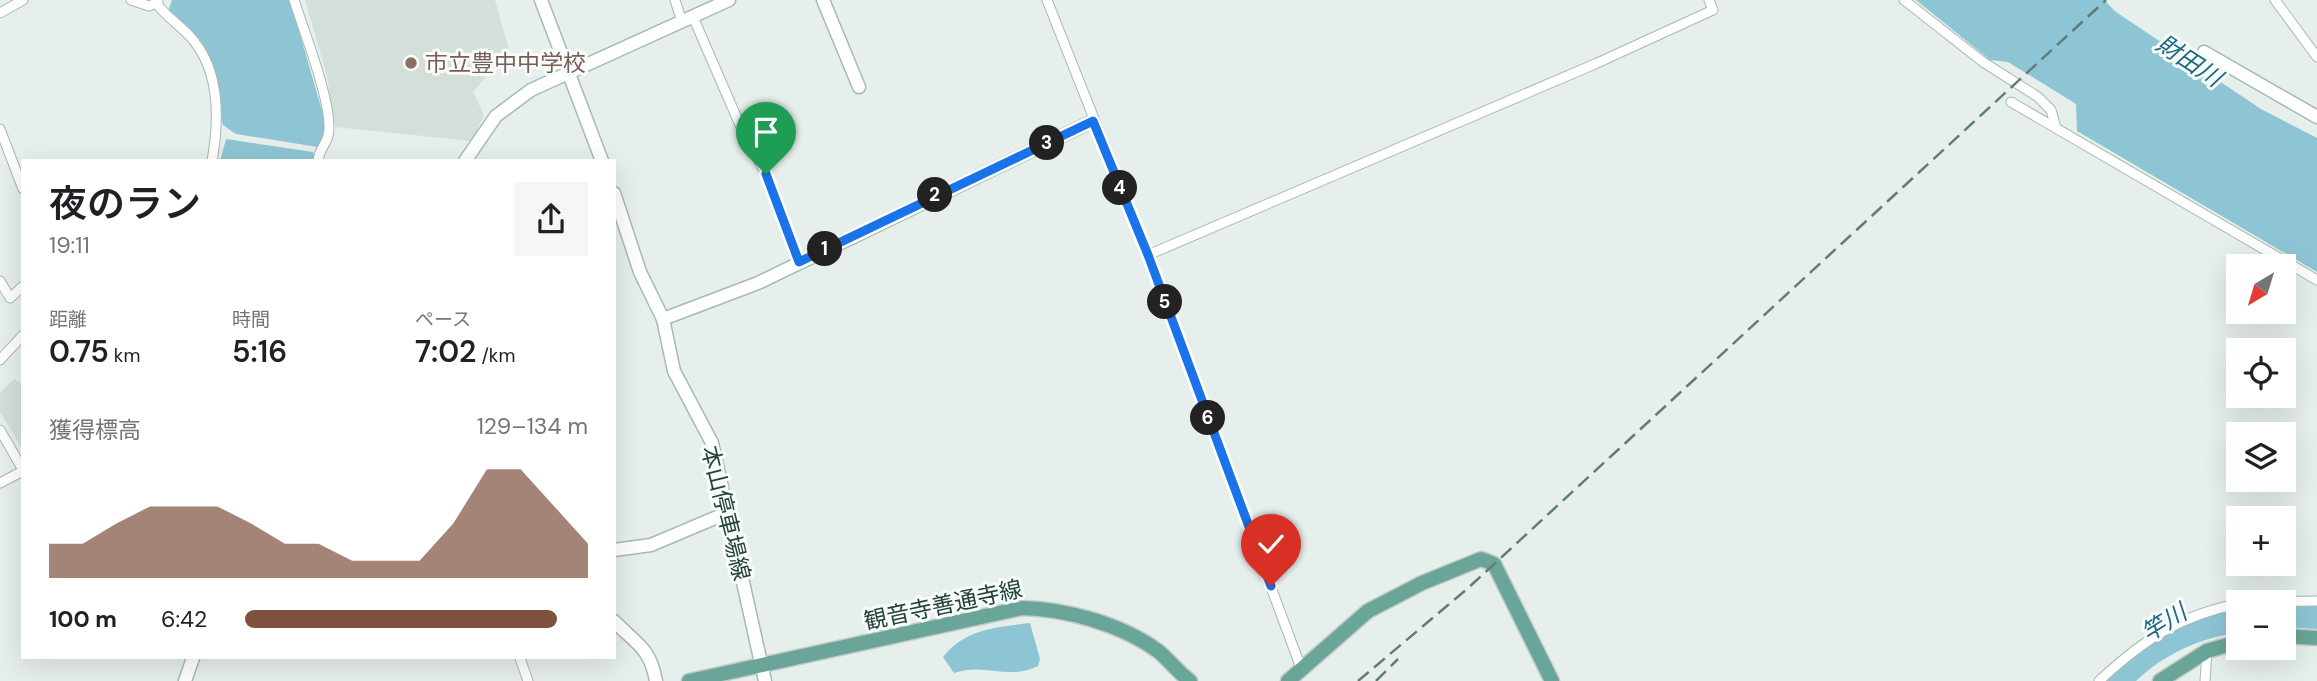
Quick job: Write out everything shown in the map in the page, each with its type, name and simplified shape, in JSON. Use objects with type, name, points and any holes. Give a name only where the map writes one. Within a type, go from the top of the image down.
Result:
[{"type":"main road","points":[[1288,681],[1368,611],[1422,583],[1468,563],[1487,559],[1494,564],[1552,681]]},
{"type":"main road","name":"観音寺善通寺線","points":[[688,681],[763,674],[1000,611],[1043,609],[1095,622],[1138,640],[1161,653],[1190,681]]},
{"type":"main road","points":[[2296,637],[2317,638]]},
{"type":"main road","points":[[2160,681],[2207,651],[2226,645]]},
{"type":"street","points":[[0,13],[23,0]]},
{"type":"street","points":[[131,0],[139,5],[158,2],[166,17],[193,40],[207,65],[218,126],[212,159]]},
{"type":"street","points":[[294,0],[327,115],[328,136],[319,151],[318,159]]},
{"type":"street","points":[[541,0],[602,159]]},
{"type":"street","points":[[675,0],[688,20],[766,174],[799,262]]},
{"type":"street","points":[[467,159],[484,131],[511,102],[729,0]]},
{"type":"street","points":[[823,0],[859,87]]},
{"type":"street","points":[[1047,0],[1148,255],[1301,668]]},
{"type":"street","points":[[1148,255],[1595,64],[1713,10],[1709,0]]},
{"type":"street","points":[[1904,0],[1983,62],[2038,97],[2051,110],[2056,128]]},
{"type":"street","points":[[2275,0],[2317,57]]},
{"type":"street","points":[[2204,52],[2317,117]]},
{"type":"street","points":[[2011,102],[2317,280]]},
{"type":"street","points":[[663,319],[758,284],[1093,121]]},
{"type":"street","points":[[0,129],[21,184]]},
{"type":"street","name":"本山停車場線","points":[[616,199],[640,272],[663,319],[674,371],[712,443],[763,674]]},
{"type":"street","points":[[0,281],[10,298],[21,288]]},
{"type":"street","points":[[0,360],[21,337]]},
{"type":"street","points":[[0,430],[21,467]]},
{"type":"street","points":[[0,483],[21,471]]},
{"type":"street","points":[[616,550],[651,545],[729,512]]},
{"type":"street","points":[[2296,601],[2317,601]]},
{"type":"street","points":[[2099,681],[2141,644],[2202,611],[2226,606]]},
{"type":"street","points":[[616,623],[642,644],[649,655],[656,681]]},
{"type":"street","points":[[2205,681],[2207,651]]},
{"type":"street","points":[[185,681],[193,659]]},
{"type":"street","points":[[520,659],[528,681]]},
{"type":"shaded area","name":"市立豊中中学校","points":[[305,0],[495,0],[509,50],[473,92],[484,115],[472,141],[335,127],[327,76]]},
{"type":"shaded area","points":[[14,379],[21,383],[21,447],[0,412],[0,393]]},
{"type":"water","points":[[172,0],[290,0],[325,121],[324,136],[318,147],[236,134],[223,125],[210,60],[199,38],[168,11]]},
{"type":"water","name":"財田川","points":[[1916,0],[2104,0],[2116,12],[2261,109],[2317,138],[2317,272],[2296,260],[2296,254],[2286,254],[2077,131],[2076,104],[2008,62],[1990,60]]},
{"type":"water","points":[[226,139],[313,152],[315,159],[221,159]]},
{"type":"water","points":[[2296,604],[2317,604],[2317,629],[2296,628]]},
{"type":"water","points":[[2226,609],[2226,635],[2170,655],[2136,681],[2107,681],[2136,654],[2167,633]]},
{"type":"water","points":[[1030,623],[1040,659],[1038,666],[1016,672],[975,669],[954,673],[943,657],[961,640],[971,635],[993,628]]},
{"type":"railway","points":[[1358,681],[1467,589],[2106,0]]},
{"type":"railway","points":[[1376,681],[1398,659]]},
{"type":"place","name":"市立豊中中学校","points":[[411,63]]},
{"type":"route","points":[[766,174],[799,262],[1093,121],[1148,255],[1271,586]]},
{"type":"water label","name":"竿川","points":[[2164,623]]}]
